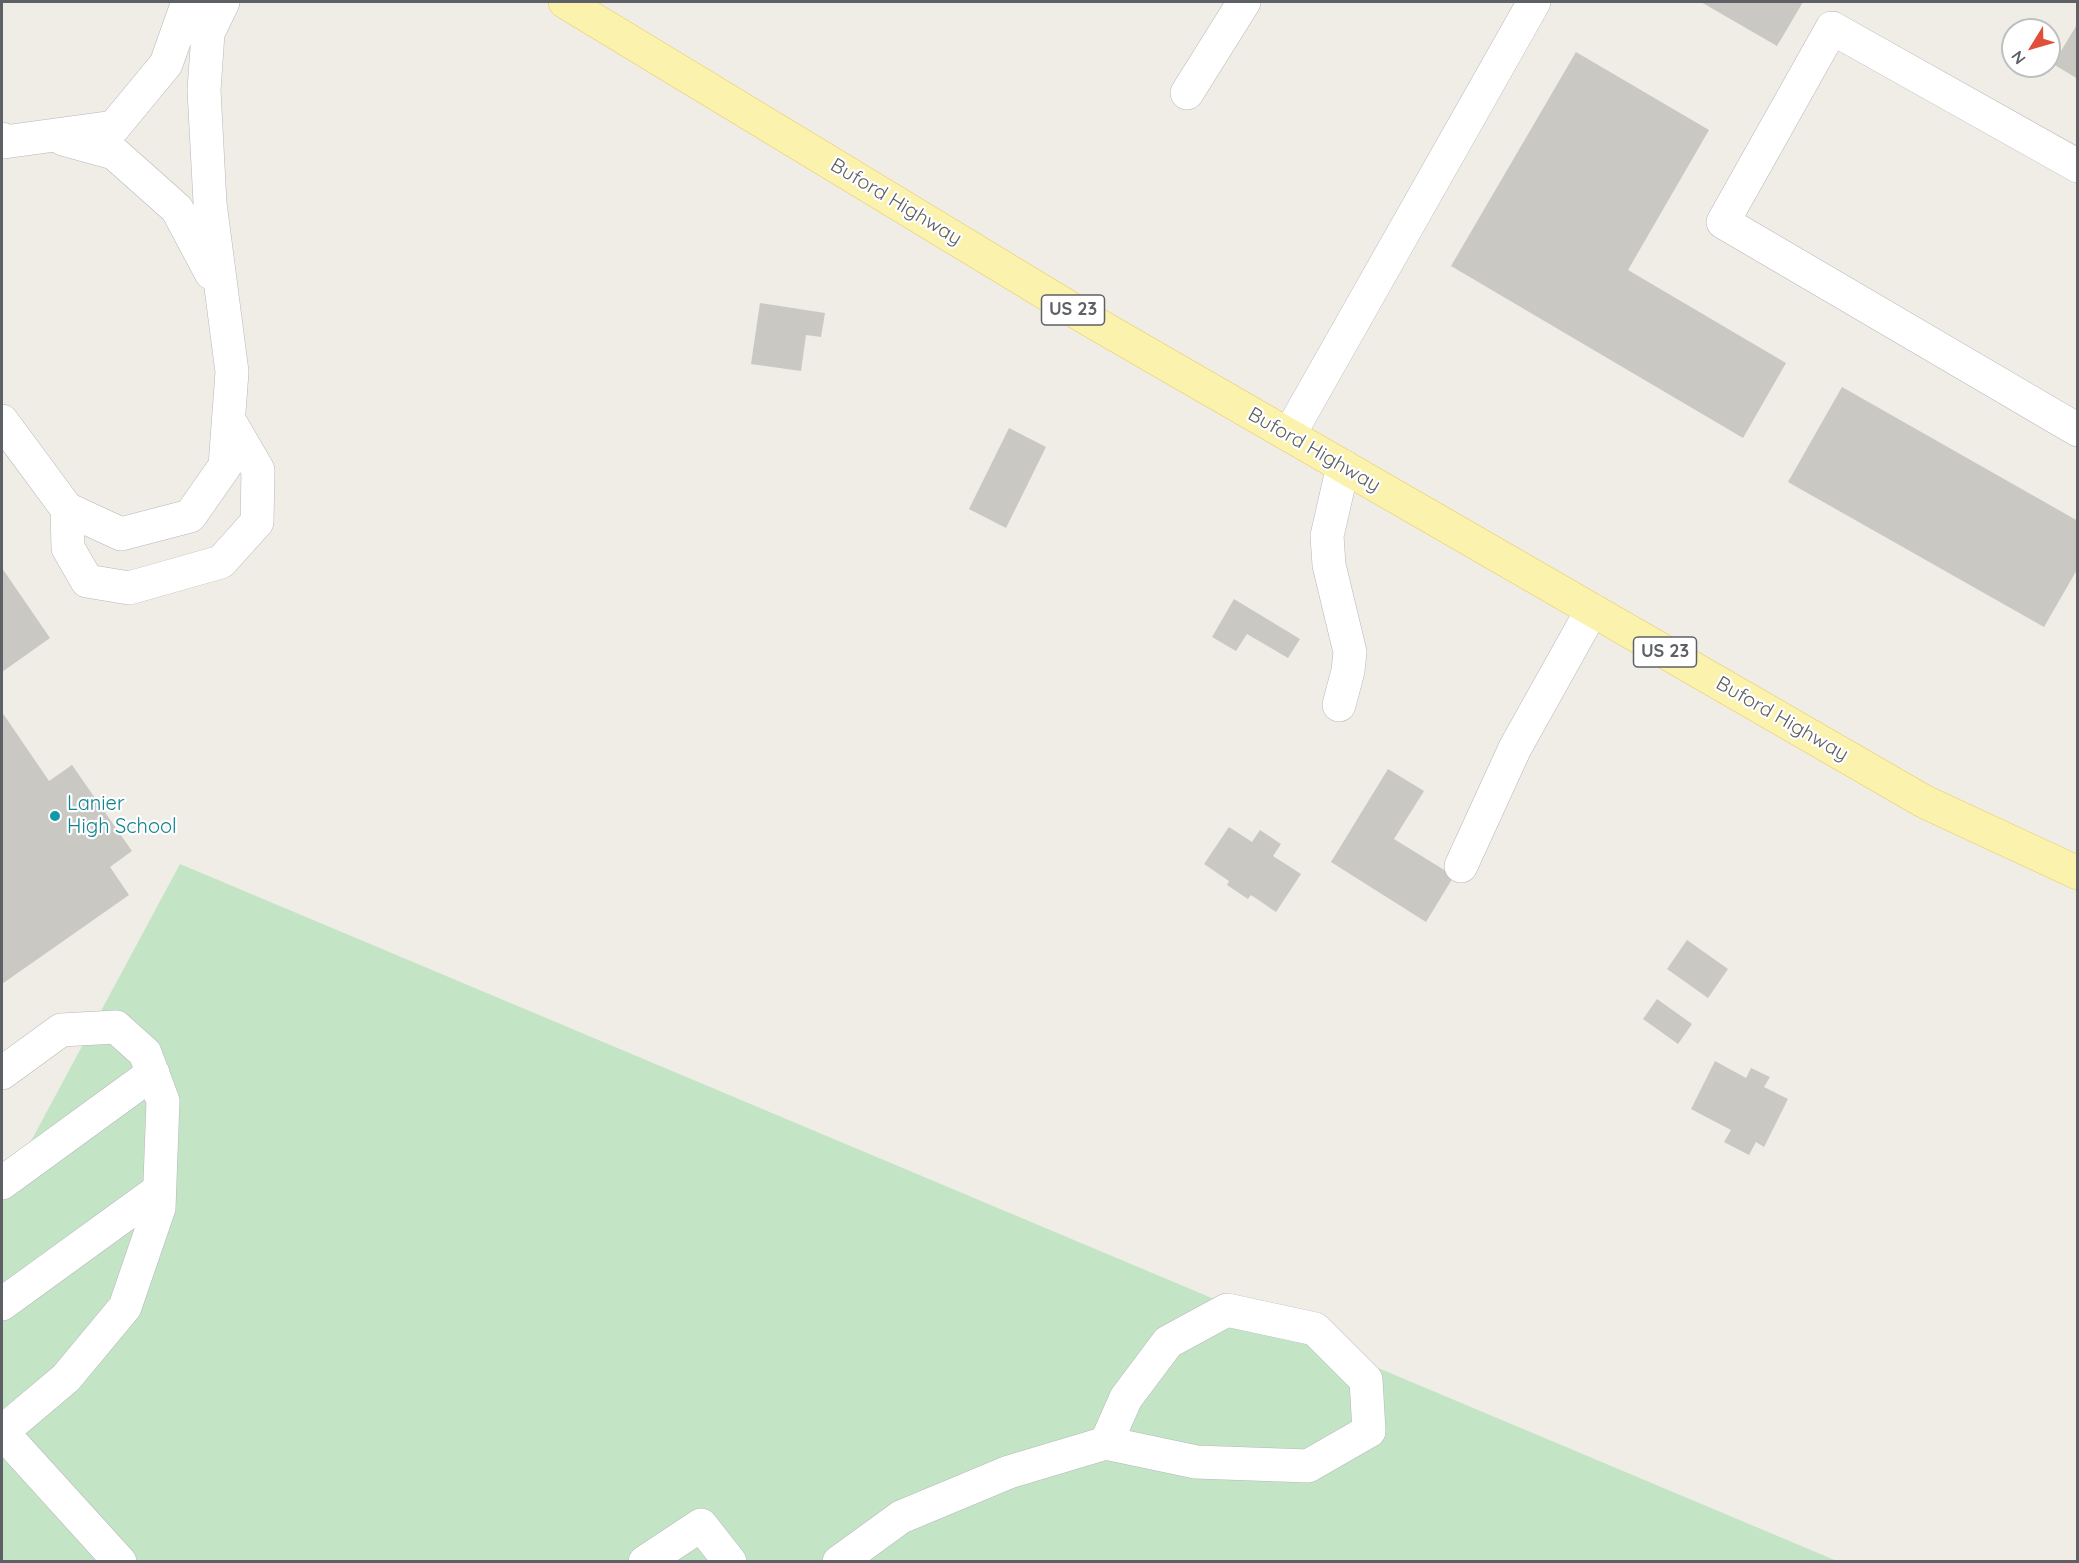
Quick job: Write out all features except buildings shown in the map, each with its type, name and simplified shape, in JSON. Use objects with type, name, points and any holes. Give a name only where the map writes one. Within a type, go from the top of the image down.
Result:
[{"type":"main road","name":"Buford Highway","points":[[565,2],[1083,316],[1925,802],[2078,873]]},
{"type":"street","points":[[2,140],[4,142],[114,127],[166,64],[188,2]]},
{"type":"street","points":[[2,421],[67,509],[121,534],[190,516],[225,466],[232,372],[210,203],[204,90],[208,33],[223,2]]},
{"type":"street","points":[[1187,93],[1244,2]]},
{"type":"street","points":[[1289,435],[1534,2]]},
{"type":"street","points":[[2078,166],[1832,28],[1724,222],[2078,430]]},
{"type":"street","points":[[51,135],[114,153],[177,209],[222,293]]},
{"type":"street","points":[[67,509],[68,548],[87,581],[129,588],[221,562],[257,522],[258,470],[229,420]]},
{"type":"street","points":[[1339,705],[1348,671],[1350,652],[1329,566],[1326,536],[1343,466]]},
{"type":"street","points":[[1461,866],[1515,748],[1592,610]]},
{"type":"street","points":[[2,1073],[61,1030],[116,1027],[145,1053],[163,1101],[159,1208],[125,1307],[66,1378],[2,1432],[120,1562]]},
{"type":"street","points":[[2,1183],[153,1073]]},
{"type":"street","points":[[2,1304],[159,1190]]},
{"type":"street","points":[[839,1562],[902,1517],[1009,1472],[1106,1443],[1196,1462],[1308,1466],[1369,1431],[1366,1380],[1315,1329],[1227,1310],[1167,1342],[1126,1398],[1106,1443]]},
{"type":"street","points":[[645,1562],[701,1524],[730,1562]]},
{"type":"green space","points":[[180,864],[1837,1561],[2,1562],[2,1195]]},
{"type":"place","name":"Lanier High School","points":[[55,816]]}]
